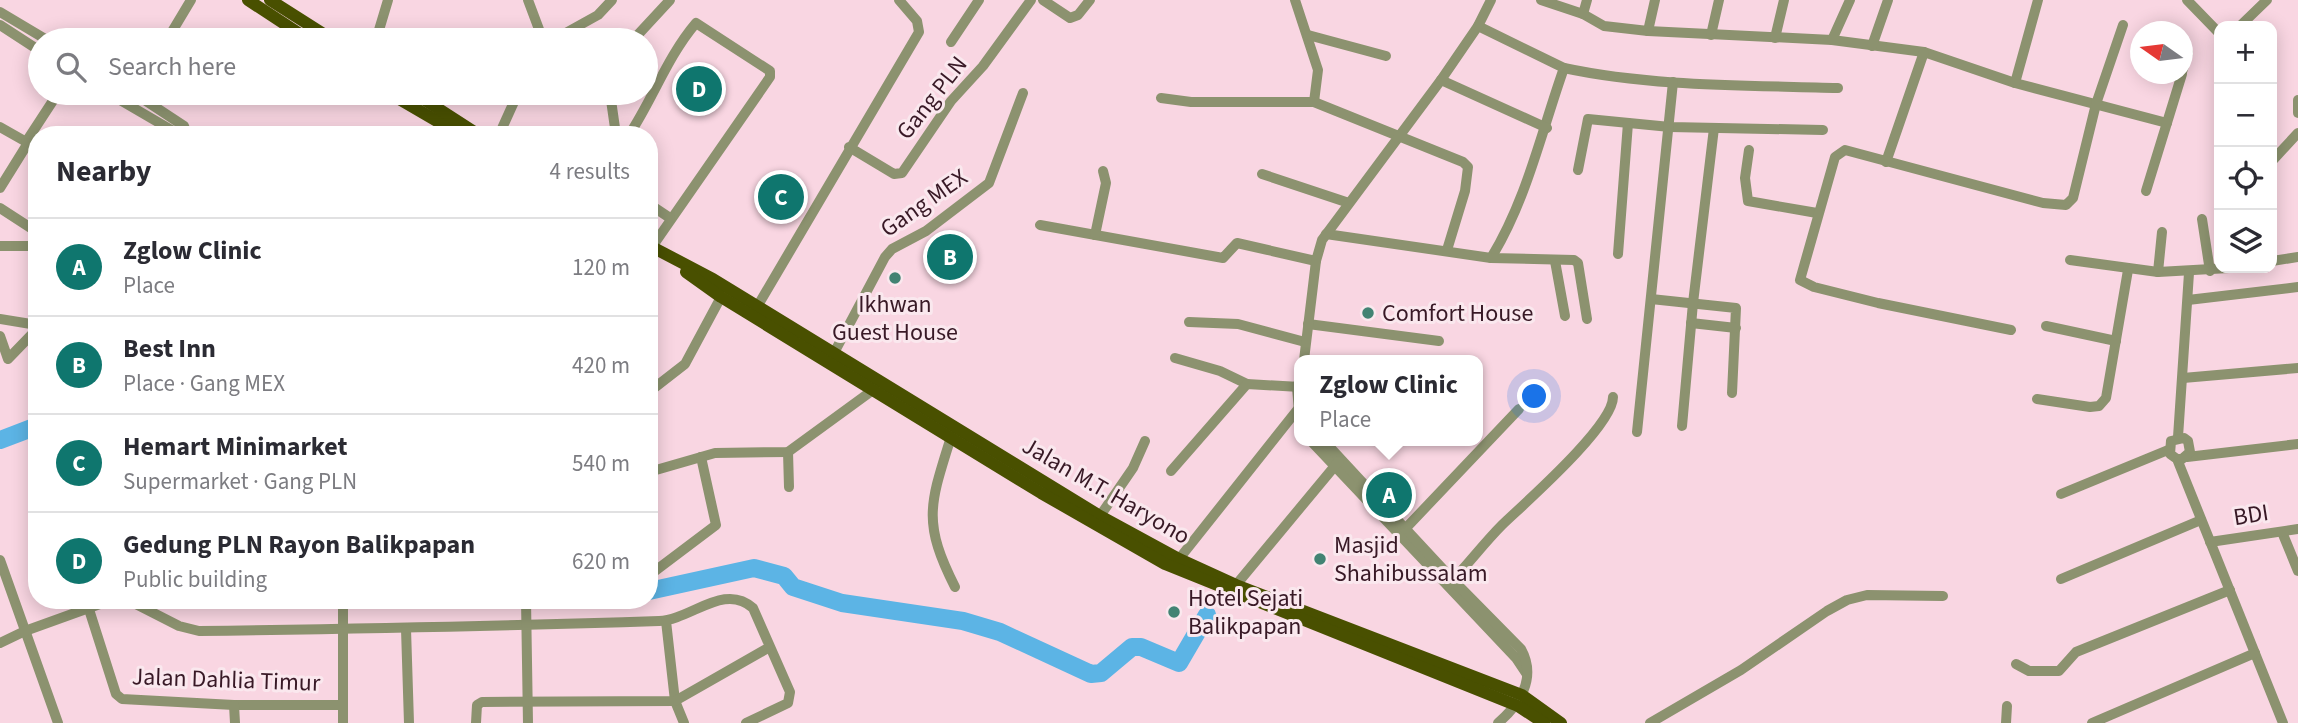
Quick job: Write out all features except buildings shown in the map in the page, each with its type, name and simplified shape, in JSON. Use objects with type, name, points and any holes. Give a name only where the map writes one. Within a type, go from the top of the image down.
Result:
[{"type":"main road","points":[[248,0],[291,28]]},
{"type":"main road","points":[[270,0],[314,28]]},
{"type":"main road","points":[[409,105],[445,126]]},
{"type":"main road","points":[[433,105],[466,126]]},
{"type":"main road","name":"Jalan M.T. Haryono","points":[[658,250],[834,353],[1100,516],[1229,585]]},
{"type":"main road","name":"Jalan M.T. Haryono","points":[[658,251],[721,297],[1089,521],[1165,564],[1229,585],[1520,700],[1561,723]]},
{"type":"main road","name":"Jalan M.T. Haryono","points":[[1520,700],[1544,723]]},
{"type":"street","points":[[380,28],[388,0]]},
{"type":"street","points":[[528,0],[538,28]]},
{"type":"street","points":[[575,28],[598,15],[612,0]]},
{"type":"street","points":[[644,28],[670,0]]},
{"type":"street","points":[[899,0],[910,11],[918,0]]},
{"type":"street","points":[[951,42],[979,0]]},
{"type":"street","name":"Gang PLN","points":[[849,147],[894,174],[902,173],[951,101],[983,66],[1031,0]]},
{"type":"street","points":[[1043,0],[1070,18],[1079,15],[1090,0]]},
{"type":"street","points":[[1295,0],[1318,70],[1314,103]]},
{"type":"street","points":[[1304,355],[1316,261],[1326,234],[1395,137],[1441,80],[1478,26],[1491,0]]},
{"type":"street","points":[[1541,0],[1583,14],[1604,26],[1711,35],[1832,40],[1924,52],[2015,83],[2166,123]]},
{"type":"street","points":[[1583,14],[1587,0]]},
{"type":"street","points":[[1648,31],[1655,0]]},
{"type":"street","points":[[1711,35],[1719,0]]},
{"type":"street","points":[[1775,38],[1784,0]]},
{"type":"street","points":[[1832,40],[1850,0]]},
{"type":"street","points":[[1872,46],[1888,0]]},
{"type":"street","points":[[2015,83],[2038,0]]},
{"type":"street","points":[[2187,0],[2214,28]]},
{"type":"street","points":[[2245,21],[2267,0]]},
{"type":"street","points":[[173,28],[186,2]]},
{"type":"street","name":"Gang PLN","points":[[757,307],[919,32],[919,26],[910,11]]},
{"type":"street","points":[[0,12],[28,29]]},
{"type":"street","points":[[658,81],[696,23],[770,71],[770,78],[658,236]]},
{"type":"street","points":[[0,25],[28,43]]},
{"type":"street","points":[[2011,330],[1878,303],[1800,280],[1800,270],[1837,153],[1845,150],[2043,203],[2066,205],[2073,198],[2096,104],[2123,25]]},
{"type":"street","points":[[1478,26],[1563,68],[1595,75],[1674,82],[1838,88]]},
{"type":"street","points":[[1308,35],[1386,55]]},
{"type":"street","points":[[1886,162],[1924,52]]},
{"type":"street","points":[[1491,258],[1511,226],[1547,128],[1563,68]]},
{"type":"street","points":[[1441,80],[1547,128]]},
{"type":"street","points":[[1637,432],[1674,82]]},
{"type":"street","points":[[2146,191],[2178,84]]},
{"type":"street","name":"Gang MEX","points":[[834,353],[885,257],[926,231],[989,183],[1023,93]]},
{"type":"street","points":[[1161,98],[1191,102],[1314,103],[1466,164],[1469,172],[1465,191],[1447,250]]},
{"type":"street","points":[[2298,100],[2298,113]]},
{"type":"street","points":[[40,126],[51,105]]},
{"type":"street","points":[[130,105],[165,126]]},
{"type":"street","points":[[153,105],[184,126]]},
{"type":"street","points":[[503,126],[513,105]]},
{"type":"street","points":[[612,105],[615,126]]},
{"type":"street","points":[[635,126],[646,105]]},
{"type":"street","points":[[1578,170],[1586,120],[1670,127],[1823,130]]},
{"type":"street","points":[[1618,254],[1628,123]]},
{"type":"street","points":[[0,127],[28,143]]},
{"type":"street","points":[[1682,426],[1693,303],[1714,128]]},
{"type":"street","points":[[2277,156],[2298,135]]},
{"type":"street","points":[[0,188],[28,147]]},
{"type":"street","points":[[1749,150],[1745,178],[1748,201],[1817,213]]},
{"type":"street","points":[[1095,235],[1106,183],[1103,171]]},
{"type":"street","points":[[1262,174],[1349,202]]},
{"type":"street","points":[[0,208],[28,226]]},
{"type":"street","points":[[658,210],[670,218]]},
{"type":"street","points":[[2202,219],[2210,271]]},
{"type":"street","points":[[1040,225],[1223,258],[1233,245],[1240,244],[1316,261]]},
{"type":"street","points":[[2158,272],[2162,232]]},
{"type":"street","points":[[1326,234],[1491,258],[1578,263],[1587,320]]},
{"type":"street","points":[[0,246],[28,246]]},
{"type":"street","points":[[2277,260],[2298,257]]},
{"type":"street","points":[[2070,260],[2128,270],[2189,273],[2214,270]]},
{"type":"street","points":[[1555,261],[1565,316]]},
{"type":"street","points":[[2037,399],[2099,406],[2106,398],[2128,270]]},
{"type":"street","points":[[2178,437],[2189,273]]},
{"type":"street","points":[[2188,300],[2298,287]]},
{"type":"street","points":[[658,385],[685,364],[721,297]]},
{"type":"street","points":[[1651,299],[1734,307],[1737,311],[1732,393]]},
{"type":"street","points":[[0,319],[28,325]]},
{"type":"street","points":[[1189,322],[1238,324],[1305,342]]},
{"type":"street","points":[[1691,323],[1736,328]]},
{"type":"street","points":[[1308,324],[1439,341]]},
{"type":"street","points":[[2046,326],[2116,341]]},
{"type":"street","points":[[0,336],[8,359],[28,337]]},
{"type":"street","points":[[1175,358],[1220,371],[1250,384],[1294,385]]},
{"type":"street","points":[[2183,378],[2298,368]]},
{"type":"street","points":[[1171,471],[1250,384]]},
{"type":"street","points":[[658,469],[701,457],[754,451],[788,452],[873,390]]},
{"type":"street","points":[[1449,583],[1566,463],[1610,412],[1614,397]]},
{"type":"street","points":[[1405,529],[1519,409]]},
{"type":"street","points":[[1179,559],[1294,414]]},
{"type":"street","points":[[951,437],[931,512],[938,551],[955,587]]},
{"type":"street","points":[[2061,494],[2168,450],[2171,441],[2178,437]]},
{"type":"street","points":[[2178,437],[2188,442],[2190,452],[2182,458]]},
{"type":"street","points":[[1100,516],[1133,468],[1144,441]]},
{"type":"street","points":[[2168,450],[2182,458],[2298,444]]},
{"type":"street","points":[[1317,446],[1405,529],[1449,583]]},
{"type":"street","points":[[1327,446],[1338,463],[1449,583],[1516,658],[1526,673],[1520,700],[1498,723]]},
{"type":"street","points":[[788,452],[789,487]]},
{"type":"street","points":[[658,569],[716,525],[701,457]]},
{"type":"street","points":[[2182,458],[2201,520],[2280,722]]},
{"type":"street","points":[[1229,585],[1338,463]]},
{"type":"street","points":[[2061,579],[2201,520]]},
{"type":"street","name":"BDI","points":[[2210,542],[2298,529]]},
{"type":"street","points":[[2282,532],[2297,565]]},
{"type":"street","points":[[0,560],[58,723]]},
{"type":"street","points":[[2016,664],[2029,671],[2059,671],[2076,652],[2230,590]]},
{"type":"street","points":[[1650,723],[1741,670],[1847,600],[1867,595],[1943,596]]},
{"type":"street","points":[[146,609],[179,626],[199,631],[406,629],[666,621],[730,597],[741,600],[752,608],[790,692],[788,704],[746,723]]},
{"type":"street","points":[[0,643],[77,609]]},
{"type":"street","name":"Jalan Dahlia Timur","points":[[88,609],[117,696],[234,705],[342,705]]},
{"type":"street","points":[[343,609],[343,723]]},
{"type":"street","points":[[526,609],[528,723]]},
{"type":"street","points":[[666,621],[675,701],[684,723]]},
{"type":"street","points":[[406,629],[409,723]]},
{"type":"street","points":[[476,723],[477,705],[480,702],[675,701],[768,648]]},
{"type":"street","points":[[2092,723],[2255,653]]},
{"type":"street","points":[[234,705],[235,723]]},
{"type":"street","points":[[2006,723],[2007,706]]},
{"type":"waterway","points":[[0,440],[28,429]]},
{"type":"waterway","points":[[658,589],[754,568],[784,576],[793,587],[842,603],[963,621],[1000,632],[1091,674],[1101,673],[1132,647],[1141,647],[1179,663],[1207,615]]},
{"type":"place","name":"Gedung PLN Rayon Balikpapan","points":[[699,89]]},
{"type":"place","name":"Hemart Minimarket","points":[[781,197]]},
{"type":"place","name":"Best Inn","points":[[950,257]]},
{"type":"place","name":"Ikhwan Guest House","points":[[895,278]]},
{"type":"place","name":"Comfort House","points":[[1368,313]]},
{"type":"place","name":"Zglow Clinic","points":[[1389,495]]},
{"type":"place","name":"Masjid Shahibussalam","points":[[1320,559]]},
{"type":"place","name":"Hotel Sejati Balikpapan","points":[[1174,612]]}]
